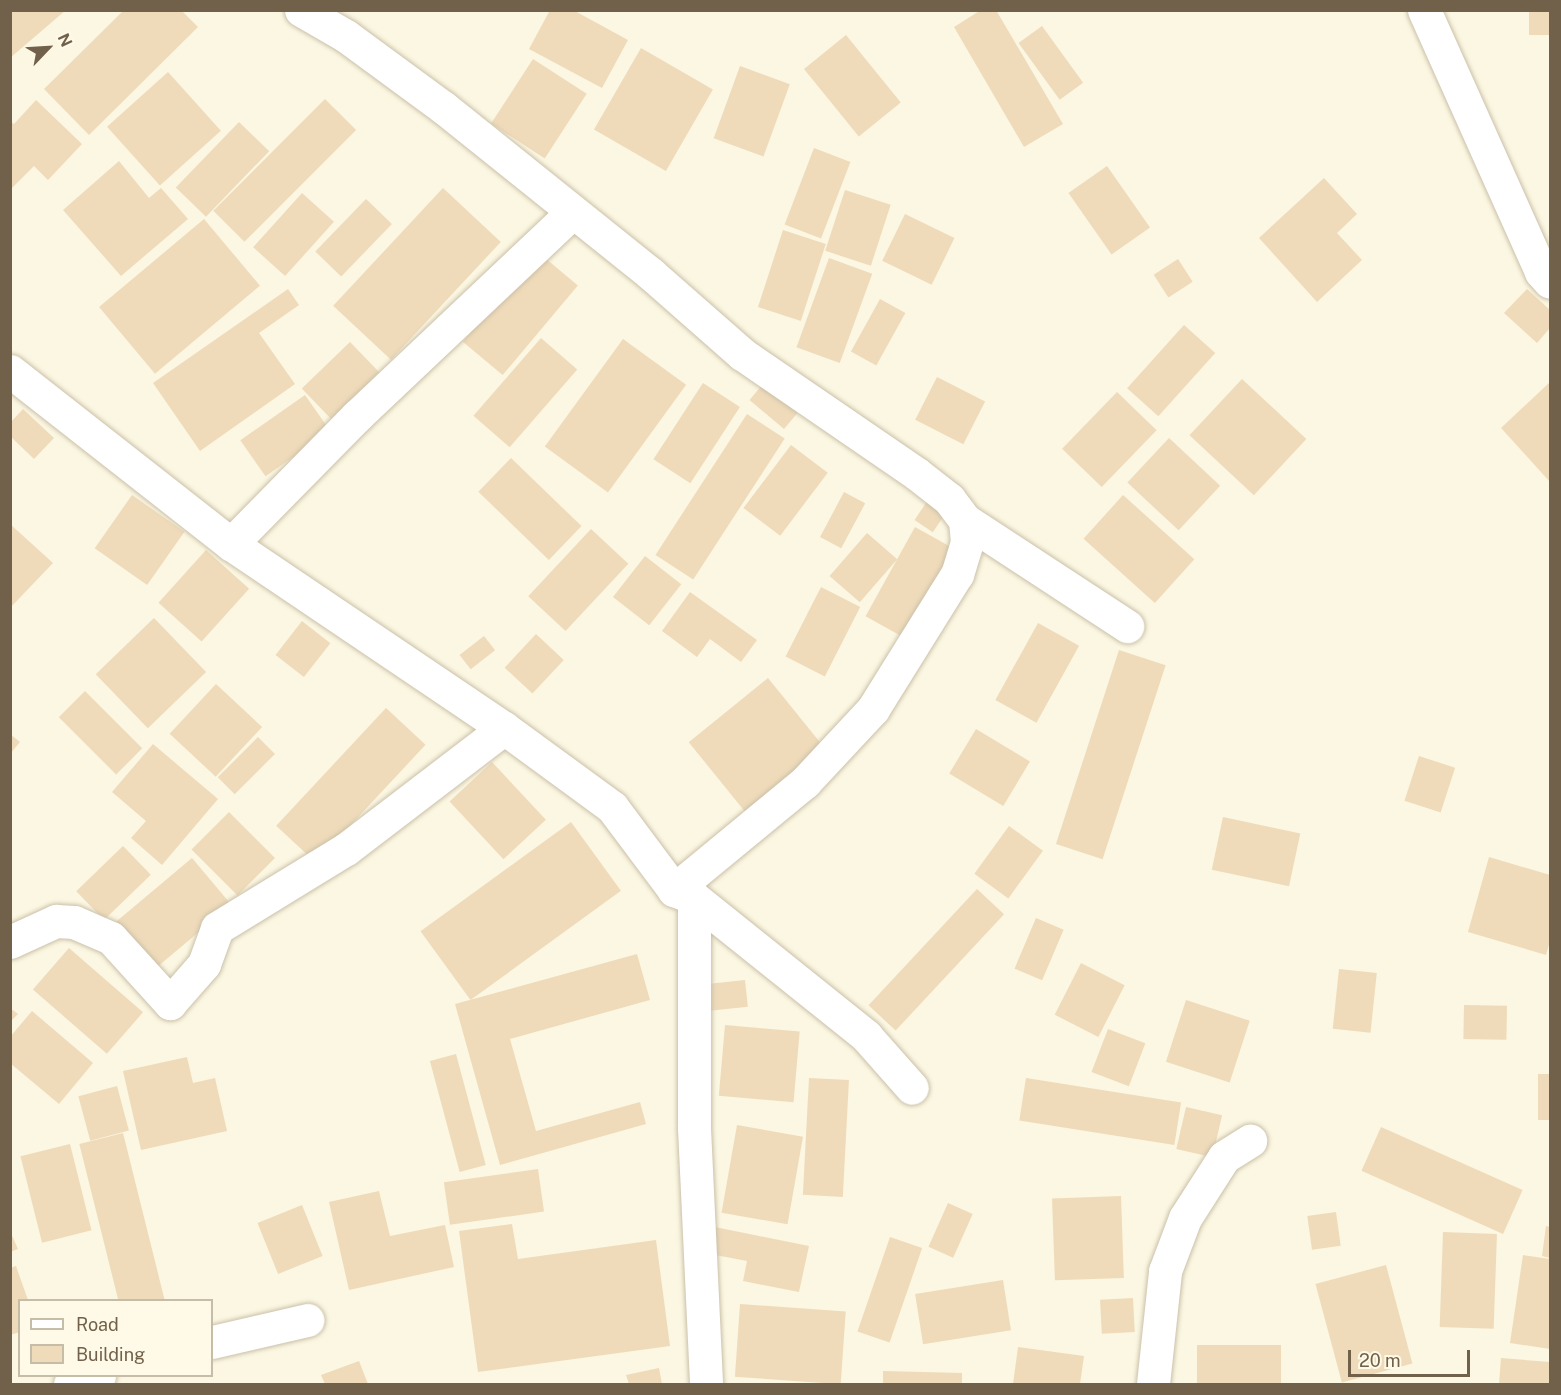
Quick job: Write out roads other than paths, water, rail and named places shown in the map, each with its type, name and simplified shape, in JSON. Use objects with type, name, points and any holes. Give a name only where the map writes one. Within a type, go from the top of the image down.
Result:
[{"type":"street","points":[[302,10],[346,36],[426,94],[573,212],[742,354],[917,474],[949,499],[965,520],[1127,626]]},
{"type":"street","points":[[1424,10],[1540,272],[1551,282]]},
{"type":"street","points":[[231,544],[357,416],[573,212]]},
{"type":"street","points":[[10,371],[231,544],[504,728],[612,807],[684,894],[866,1036],[912,1088]]},
{"type":"street","points":[[706,1384],[684,894],[805,782],[873,709],[957,574],[967,542],[965,520]]},
{"type":"street","points":[[10,942],[56,921],[74,922],[111,938],[170,1003],[204,964],[217,928],[346,849],[504,728]]},
{"type":"street","points":[[1153,1384],[1165,1271],[1185,1218],[1224,1157],[1250,1142]]},
{"type":"street","points":[[213,1342],[307,1320]]},
{"type":"street","points":[[70,1384],[95,1377]]}]
